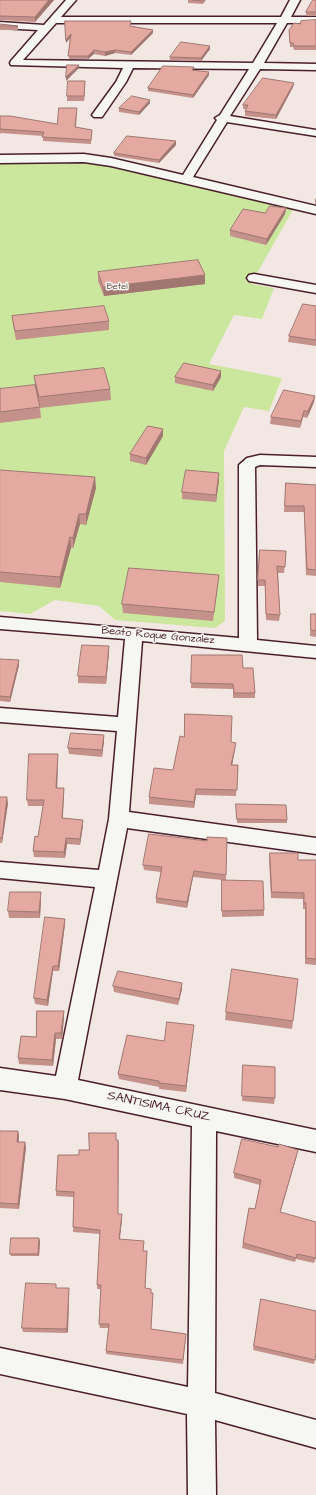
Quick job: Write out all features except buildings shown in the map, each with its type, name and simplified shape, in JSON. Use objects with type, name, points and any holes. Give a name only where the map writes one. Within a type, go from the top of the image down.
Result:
[{"type":"street","points":[[5,68],[15,63],[55,20],[71,0]]},
{"type":"street","points":[[186,179],[221,118],[257,66],[295,0]]},
{"type":"street","points":[[55,20],[316,20]]},
{"type":"street","points":[[0,25],[47,28]]},
{"type":"street","points":[[15,63],[316,66]]},
{"type":"street","points":[[98,115],[121,82],[129,65]]},
{"type":"street","points":[[221,118],[316,133]]},
{"type":"street","points":[[0,159],[84,158],[112,162],[316,210]]},
{"type":"street","points":[[254,278],[316,289]]},
{"type":"street","points":[[248,644],[247,465],[252,461],[260,460],[316,462]]},
{"type":"street","name":"Beato Roque Gonzalez","points":[[0,624],[248,644],[316,652]]},
{"type":"street","points":[[65,1088],[119,819],[134,634]]},
{"type":"street","points":[[0,715],[127,725]]},
{"type":"street","points":[[119,819],[316,846]]},
{"type":"street","points":[[0,870],[107,879]]},
{"type":"street","name":"SANTISIMA CRUZ","points":[[0,1079],[65,1088],[204,1116],[316,1141]]},
{"type":"street","points":[[202,1495],[201,1403],[204,1116]]},
{"type":"street","points":[[0,1361],[201,1403],[316,1434]]},
{"type":"green space","name":"Betel","points":[[83,160],[295,206],[251,284],[274,288],[262,319],[234,315],[209,364],[282,378],[269,411],[244,407],[224,451],[225,621],[215,628],[115,620],[99,606],[55,600],[30,614],[0,611],[0,162]]}]
